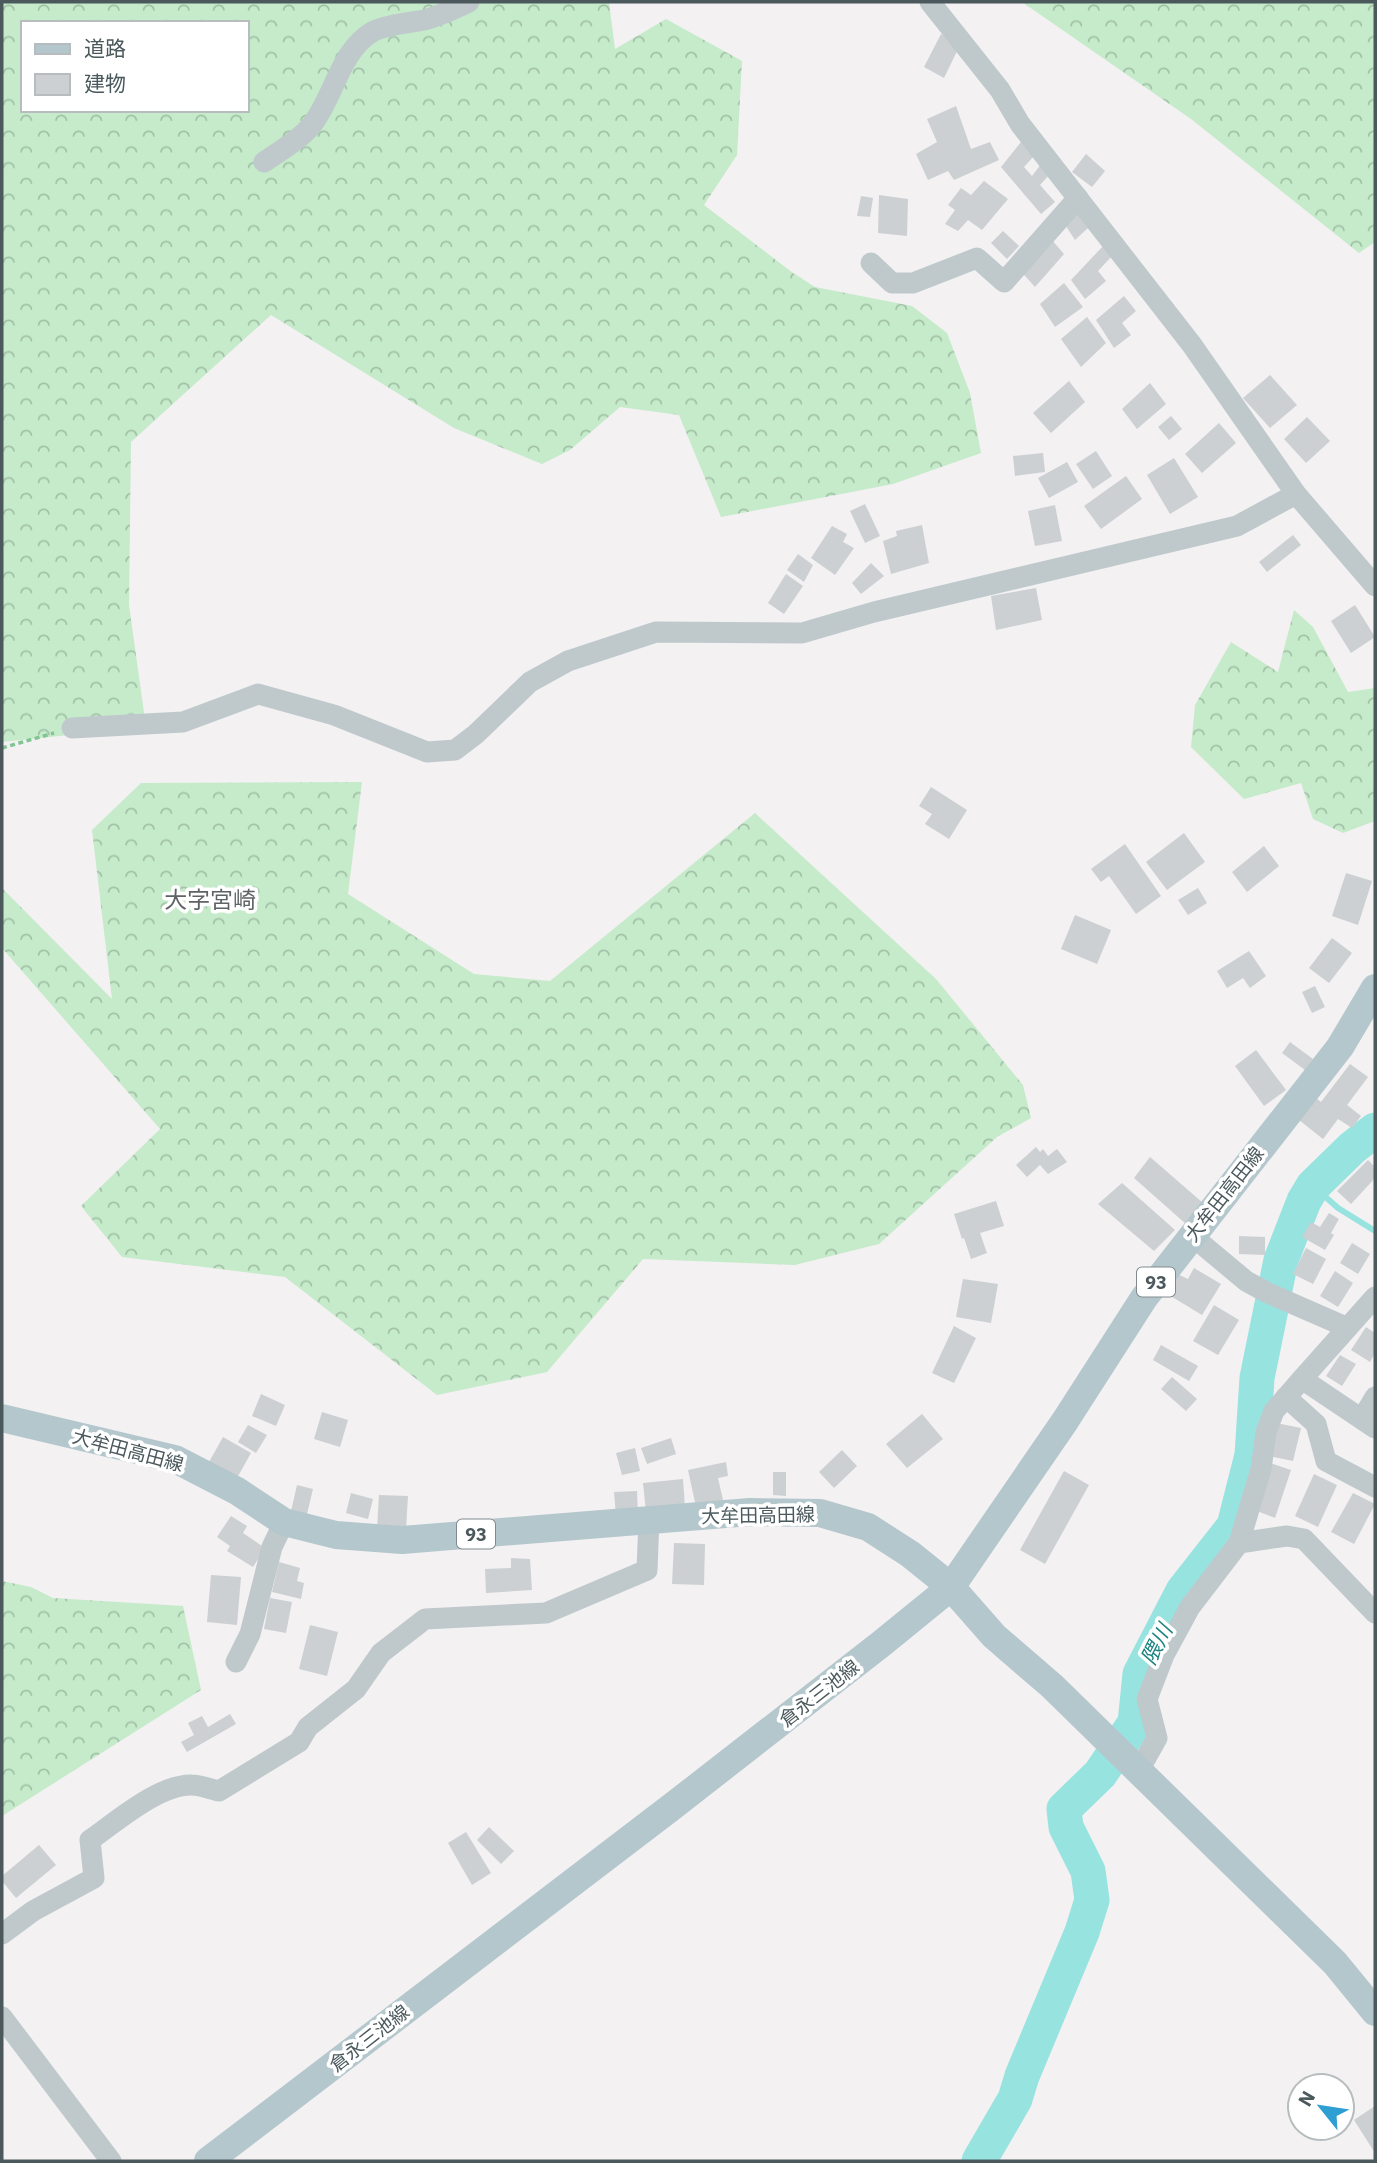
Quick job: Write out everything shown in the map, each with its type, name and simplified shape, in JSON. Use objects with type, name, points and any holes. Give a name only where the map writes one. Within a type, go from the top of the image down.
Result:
[{"type":"main road","name":"大牟田高田線","points":[[2,1418],[175,1459],[237,1491],[284,1521],[336,1535],[402,1540],[750,1512],[820,1513],[868,1527],[910,1554],[951,1587],[1144,1298],[1340,1047],[1375,988]]},
{"type":"main road","points":[[951,1587],[994,1636],[1052,1686],[1335,1963],[1375,2012]]},
{"type":"main road","name":"倉永三池線","points":[[208,2161],[669,1809],[951,1587]]},
{"type":"street","points":[[264,162],[311,126],[327,101],[347,58],[359,43],[373,32],[451,12],[469,2]]},
{"type":"street","points":[[930,2],[1000,90],[1020,124],[1192,345],[1296,494],[1375,586]]},
{"type":"street","points":[[871,263],[892,283],[912,283],[977,258],[1004,282],[1078,198]]},
{"type":"street","points":[[72,728],[183,722],[258,694],[334,715],[426,752],[455,750],[476,734],[530,682],[568,661],[656,632],[802,633],[874,612],[1237,526],[1296,494]]},
{"type":"street","points":[[1191,1235],[1246,1281],[1346,1327]]},
{"type":"street","points":[[1139,1770],[1157,1738],[1147,1699],[1164,1654],[1189,1607],[1239,1543],[1261,1469],[1266,1432],[1274,1411],[1375,1297]]},
{"type":"street","points":[[1303,1379],[1369,1424],[1375,1397]]},
{"type":"street","points":[[1286,1397],[1316,1424],[1326,1461],[1375,1488]]},
{"type":"street","points":[[2,1934],[33,1912],[94,1878],[90,1840],[154,1797],[172,1788],[192,1785],[219,1791],[299,1742],[308,1727],[356,1689],[380,1653],[425,1619],[546,1613],[647,1570],[649,1519]]},
{"type":"street","points":[[236,1662],[250,1634],[272,1547],[284,1521]]},
{"type":"street","points":[[1239,1543],[1287,1536],[1304,1539],[1375,1613]]},
{"type":"street","points":[[2,2017],[111,2161]]},
{"type":"path","points":[[2,748],[72,728]]},
{"type":"green space","points":[[2,2],[609,2],[615,49],[666,19],[742,61],[737,155],[704,205],[815,287],[912,306],[947,333],[970,393],[981,453],[893,484],[721,517],[679,415],[620,407],[570,450],[542,464],[454,428],[271,315],[131,442],[129,605],[146,727],[2,742]]},
{"type":"green space","points":[[1022,2],[1375,2],[1375,242],[1359,253],[1191,119]]},
{"type":"green space","points":[[1294,610],[1313,627],[1348,692],[1375,688],[1375,821],[1343,833],[1313,819],[1301,783],[1244,799],[1191,747],[1195,705],[1231,642],[1278,672]]},
{"type":"green space","points":[[362,782],[348,894],[474,974],[550,981],[755,813],[936,979],[1023,1085],[1031,1118],[997,1137],[879,1244],[795,1265],[643,1259],[547,1372],[437,1395],[285,1277],[122,1257],[81,1206],[160,1129],[2,948],[2,888],[112,999],[92,830],[141,783]]},
{"type":"green space","points":[[2,1581],[31,1587],[53,1598],[183,1606],[201,1690],[2,1816]]},
{"type":"building","points":[[941,34],[960,45],[944,78],[924,67]]},
{"type":"building","points":[[956,106],[971,149],[990,142],[999,160],[954,180],[948,171],[928,180],[916,154],[937,142],[927,119]]},
{"type":"building","points":[[1021,142],[1034,156],[1024,167],[1032,176],[1041,164],[1051,173],[1040,185],[1055,202],[1041,214],[1001,167]]},
{"type":"building","points":[[1086,154],[1105,171],[1092,187],[1072,172]]},
{"type":"building","points":[[984,181],[1008,199],[982,230],[968,220],[958,231],[945,224],[955,210],[948,205],[961,188],[971,195]]},
{"type":"building","points":[[879,195],[908,199],[907,236],[878,233]]},
{"type":"building","points":[[861,196],[873,198],[870,217],[857,216]]},
{"type":"building","points":[[1077,208],[1089,227],[1075,240],[1062,220]]},
{"type":"building","points":[[1003,231],[1019,246],[1007,259],[991,243]]},
{"type":"building","points":[[1045,232],[1064,254],[1035,287],[1017,267]]},
{"type":"building","points":[[1104,245],[1112,256],[1098,271],[1106,281],[1085,299],[1071,280]]},
{"type":"building","points":[[1064,283],[1083,307],[1055,327],[1040,304]]},
{"type":"building","points":[[1124,296],[1136,311],[1122,323],[1131,335],[1114,348],[1096,320]]},
{"type":"building","points":[[1087,317],[1106,343],[1081,367],[1061,339]]},
{"type":"building","points":[[1270,375],[1297,405],[1270,428],[1243,398]]},
{"type":"building","points":[[1069,381],[1085,402],[1051,433],[1033,413]]},
{"type":"building","points":[[1150,383],[1166,404],[1137,429],[1122,409]]},
{"type":"building","points":[[1171,416],[1182,429],[1169,440],[1158,427]]},
{"type":"building","points":[[1307,417],[1330,441],[1306,463],[1284,439]]},
{"type":"building","points":[[1219,423],[1236,443],[1202,473],[1185,454]]},
{"type":"building","points":[[1096,451],[1112,476],[1093,489],[1076,464]]},
{"type":"building","points":[[1043,453],[1045,472],[1015,476],[1013,456]]},
{"type":"building","points":[[1174,458],[1198,497],[1170,514],[1147,475]]},
{"type":"building","points":[[1067,462],[1078,482],[1049,498],[1038,478]]},
{"type":"building","points":[[1126,476],[1142,499],[1101,529],[1084,506]]},
{"type":"building","points":[[865,504],[880,536],[865,543],[850,511]]},
{"type":"building","points":[[1055,505],[1062,541],[1035,546],[1028,511]]},
{"type":"building","points":[[922,525],[929,563],[891,574],[883,541],[897,536],[896,531]]},
{"type":"building","points":[[832,526],[847,534],[843,542],[854,548],[835,575],[811,558]]},
{"type":"building","points":[[1293,535],[1301,545],[1267,572],[1259,562]]},
{"type":"building","points":[[798,554],[813,565],[804,582],[787,570]]},
{"type":"building","points":[[871,563],[884,576],[861,594],[852,583]]},
{"type":"building","points":[[786,574],[803,586],[784,614],[768,603]]},
{"type":"building","points":[[1036,588],[1042,620],[996,630],[991,596]]},
{"type":"building","points":[[1355,605],[1375,637],[1351,653],[1331,621]]},
{"type":"building","points":[[931,787],[967,810],[949,839],[925,824],[932,814],[919,806]]},
{"type":"building","points":[[1184,833],[1205,862],[1167,890],[1146,862]]},
{"type":"building","points":[[1125,844],[1161,896],[1136,914],[1109,876],[1101,882],[1091,869]]},
{"type":"building","points":[[1264,846],[1279,866],[1247,892],[1232,872]]},
{"type":"building","points":[[1346,873],[1372,881],[1358,925],[1332,916]]},
{"type":"building","points":[[1198,888],[1207,903],[1188,915],[1178,900]]},
{"type":"building","points":[[1075,915],[1111,930],[1097,964],[1061,949]]},
{"type":"building","points":[[1332,938],[1352,953],[1329,983],[1309,968]]},
{"type":"building","points":[[1249,951],[1266,976],[1250,988],[1243,978],[1227,988],[1217,971]]},
{"type":"building","points":[[1315,986],[1325,1007],[1312,1013],[1302,992]]},
{"type":"building","points":[[1290,1042],[1313,1059],[1305,1070],[1282,1053]]},
{"type":"building","points":[[1256,1050],[1286,1090],[1264,1106],[1235,1066]]},
{"type":"building","points":[[1350,1064],[1368,1077],[1347,1105],[1361,1116],[1352,1128],[1338,1119],[1323,1139],[1299,1120],[1316,1098],[1321,1102]]},
{"type":"building","points":[[1036,1147],[1040,1152],[1043,1149],[1048,1156],[1057,1149],[1067,1162],[1048,1174],[1040,1165],[1027,1177],[1016,1165]]},
{"type":"building","points":[[1150,1157],[1203,1203],[1186,1224],[1134,1178]]},
{"type":"building","points":[[1368,1160],[1375,1167],[1375,1178],[1351,1204],[1337,1191]]},
{"type":"building","points":[[1122,1183],[1175,1230],[1154,1251],[1098,1204]]},
{"type":"building","points":[[996,1201],[1004,1226],[980,1233],[987,1253],[971,1259],[954,1214]]},
{"type":"building","points":[[1329,1213],[1339,1219],[1325,1250],[1302,1237],[1311,1222],[1320,1227]]},
{"type":"building","points":[[1239,1236],[1265,1237],[1265,1255],[1239,1254]]},
{"type":"building","points":[[1352,1243],[1370,1254],[1358,1274],[1340,1263]]},
{"type":"building","points":[[1306,1248],[1326,1259],[1313,1284],[1293,1274]]},
{"type":"building","points":[[1194,1268],[1221,1284],[1202,1315],[1164,1292],[1175,1273],[1188,1279]]},
{"type":"building","points":[[1335,1271],[1353,1283],[1338,1307],[1320,1296]]},
{"type":"building","points":[[963,1279],[998,1284],[991,1323],[956,1317]]},
{"type":"building","points":[[1214,1305],[1239,1320],[1218,1355],[1193,1341]]},
{"type":"building","points":[[954,1326],[976,1338],[954,1383],[932,1373]]},
{"type":"building","points":[[1366,1327],[1375,1333],[1375,1353],[1370,1362],[1351,1350]]},
{"type":"building","points":[[1161,1345],[1198,1366],[1189,1381],[1153,1360]]},
{"type":"building","points":[[1340,1355],[1356,1364],[1342,1386],[1326,1376]]},
{"type":"building","points":[[1172,1377],[1197,1399],[1186,1411],[1161,1389]]},
{"type":"building","points":[[261,1394],[285,1405],[276,1426],[252,1416]]},
{"type":"building","points":[[322,1412],[348,1420],[340,1447],[314,1439]]},
{"type":"building","points":[[922,1414],[943,1439],[907,1468],[886,1444]]},
{"type":"building","points":[[1276,1423],[1301,1428],[1293,1461],[1269,1456]]},
{"type":"building","points":[[248,1425],[267,1435],[256,1453],[238,1442]]},
{"type":"building","points":[[223,1437],[251,1453],[237,1478],[209,1462]]},
{"type":"building","points":[[671,1438],[676,1454],[647,1464],[641,1448]]},
{"type":"building","points":[[635,1448],[640,1471],[622,1475],[616,1453]]},
{"type":"building","points":[[842,1450],[857,1466],[834,1488],[819,1472]]},
{"type":"building","points":[[726,1462],[728,1476],[718,1478],[723,1500],[696,1507],[688,1470]]},
{"type":"building","points":[[1270,1463],[1291,1470],[1275,1518],[1254,1510]]},
{"type":"building","points":[[1064,1471],[1089,1485],[1045,1564],[1020,1550]]},
{"type":"building","points":[[773,1472],[786,1472],[786,1496],[773,1495]]},
{"type":"building","points":[[1314,1474],[1337,1485],[1318,1527],[1295,1516]]},
{"type":"building","points":[[683,1479],[685,1508],[646,1512],[643,1483]]},
{"type":"building","points":[[297,1485],[313,1489],[307,1514],[291,1511]]},
{"type":"building","points":[[637,1491],[638,1515],[616,1516],[614,1492]]},
{"type":"building","points":[[351,1493],[373,1499],[368,1519],[346,1513]]},
{"type":"building","points":[[1353,1493],[1375,1504],[1354,1544],[1331,1532]]},
{"type":"building","points":[[379,1495],[408,1496],[406,1529],[377,1528]]},
{"type":"building","points":[[231,1516],[247,1526],[243,1533],[265,1548],[253,1567],[227,1551],[230,1546],[217,1537]]},
{"type":"building","points":[[674,1543],[705,1544],[704,1585],[672,1584]]},
{"type":"building","points":[[511,1558],[530,1559],[532,1590],[486,1593],[485,1569],[511,1568]]},
{"type":"building","points":[[279,1562],[300,1568],[297,1581],[304,1583],[301,1599],[272,1592]]},
{"type":"building","points":[[211,1575],[241,1577],[237,1625],[207,1622]]},
{"type":"building","points":[[270,1598],[292,1602],[286,1633],[264,1629]]},
{"type":"building","points":[[310,1625],[338,1632],[327,1676],[299,1669]]},
{"type":"building","points":[[230,1714],[236,1724],[187,1752],[181,1742],[194,1735],[188,1723],[202,1716],[208,1727]]},
{"type":"building","points":[[489,1827],[514,1851],[501,1864],[477,1840]]},
{"type":"building","points":[[466,1832],[491,1873],[472,1885],[448,1843]]},
{"type":"building","points":[[39,1845],[56,1865],[16,1898],[2,1881],[2,1876]]},
{"type":"building","points":[[1375,2106],[1375,2153],[1356,2123],[1356,2119]]},
{"type":"waterway","name":"隈川","points":[[979,2161],[1015,2099],[1082,1932],[1092,1900],[1088,1871],[1066,1827],[1064,1809],[1100,1774],[1135,1723],[1140,1674],[1183,1591],[1234,1526],[1252,1455],[1257,1378],[1281,1260],[1304,1201],[1313,1186],[1375,1130]]},
{"type":"waterway","points":[[1313,1186],[1338,1208],[1375,1231]]},
{"type":"district","name":"大字宮崎","points":[[210,899]]}]
